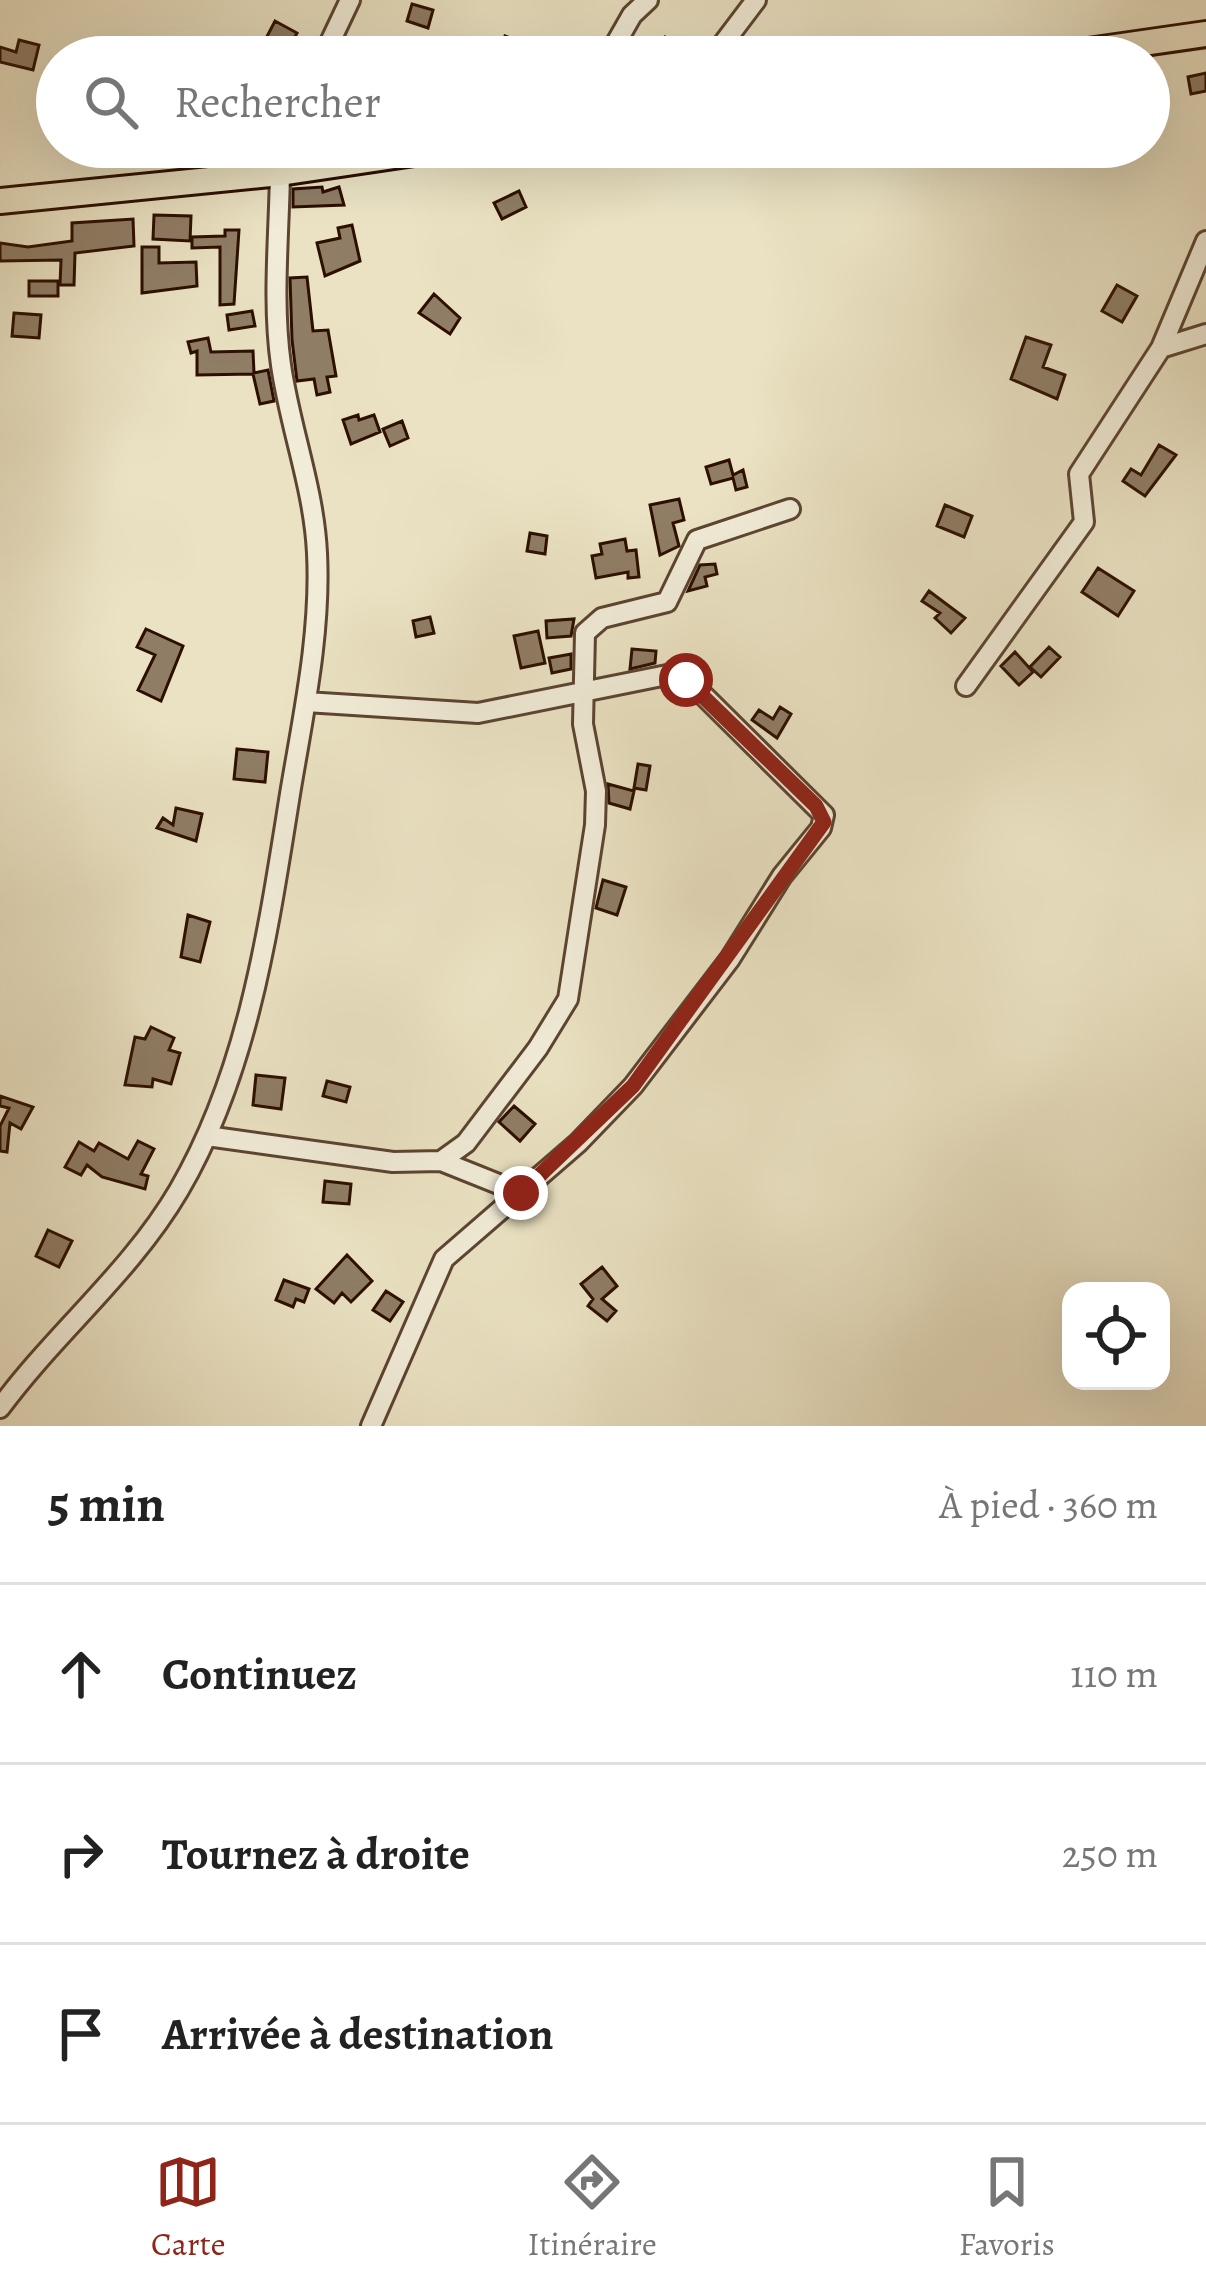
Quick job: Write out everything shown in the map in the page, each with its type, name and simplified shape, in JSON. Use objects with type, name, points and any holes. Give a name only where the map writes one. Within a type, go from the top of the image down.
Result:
[{"type":"main road","points":[[1170,39],[1206,34]]},
{"type":"main road","points":[[0,201],[314,168]]},
{"type":"street","points":[[332,36],[350,0]]},
{"type":"street","points":[[620,36],[648,0]]},
{"type":"street","points":[[728,36],[756,0]]},
{"type":"street","points":[[0,1408],[34,1362],[111,1283],[177,1194],[207,1136],[258,980],[306,702],[317,555],[314,515],[278,339],[282,168]]},
{"type":"street","points":[[966,686],[1084,522],[1079,474],[1161,348],[1206,241]]},
{"type":"street","points":[[1161,348],[1206,334]]},
{"type":"street","points":[[441,1160],[466,1143],[538,1048],[568,999],[595,825],[596,791],[584,734],[585,633],[591,623],[667,602],[697,540],[790,509]]},
{"type":"street","points":[[306,702],[478,712],[667,675],[686,680],[816,806],[824,822],[633,1086],[444,1259],[371,1426]]},
{"type":"street","points":[[207,1136],[393,1162],[441,1160],[521,1193]]},
{"type":"building","points":[[412,4],[433,10],[428,28],[407,21]]},
{"type":"building","points":[[275,21],[297,33],[295,36],[267,36]]},
{"type":"building","points":[[19,40],[36,44],[33,70],[0,62],[0,47],[16,52]]},
{"type":"building","points":[[1206,73],[1206,91],[1191,94],[1188,77]]},
{"type":"building","points":[[322,187],[323,192],[339,187],[344,205],[293,207],[293,189]]},
{"type":"building","points":[[519,191],[526,207],[502,219],[494,203]]},
{"type":"building","points":[[154,215],[191,216],[190,241],[153,239]]},
{"type":"building","points":[[133,219],[134,246],[75,253],[74,285],[60,285],[61,260],[0,261],[0,243],[28,247],[72,241],[72,223]]},
{"type":"building","points":[[352,225],[360,261],[325,276],[317,243],[340,238],[338,228]]},
{"type":"building","points":[[225,230],[239,230],[234,304],[220,305],[220,247],[192,248],[192,237],[225,236]]},
{"type":"building","points":[[142,247],[159,247],[159,263],[196,262],[197,286],[142,293]]},
{"type":"building","points":[[307,277],[313,331],[328,330],[336,376],[327,377],[330,392],[317,395],[314,379],[297,381],[292,340],[290,278]]},
{"type":"building","points":[[29,281],[58,281],[58,296],[29,296]]},
{"type":"building","points":[[1117,285],[1137,296],[1122,322],[1102,311]]},
{"type":"building","points":[[434,294],[460,318],[450,334],[419,313]]},
{"type":"building","points":[[252,311],[255,326],[229,330],[227,315]]},
{"type":"building","points":[[14,313],[41,315],[39,338],[12,336]]},
{"type":"building","points":[[1026,337],[1051,345],[1043,367],[1065,375],[1057,399],[1011,379]]},
{"type":"building","points":[[208,338],[211,352],[253,351],[254,373],[268,370],[274,401],[260,404],[253,374],[197,375],[197,351],[191,353],[188,342]]},
{"type":"building","points":[[358,415],[359,420],[374,415],[380,432],[351,444],[343,420]]},
{"type":"building","points":[[402,421],[408,438],[390,446],[383,429]]},
{"type":"building","points":[[1159,445],[1176,455],[1145,496],[1123,481],[1131,469],[1141,475]]},
{"type":"building","points":[[729,460],[733,475],[743,470],[747,487],[736,490],[733,478],[711,484],[706,467]]},
{"type":"building","points":[[679,499],[684,520],[673,523],[679,546],[660,555],[650,505]]},
{"type":"building","points":[[945,505],[972,516],[964,537],[937,526]]},
{"type":"building","points":[[530,533],[547,536],[545,554],[527,551]]},
{"type":"building","points":[[625,539],[627,551],[636,550],[639,577],[628,578],[628,572],[596,578],[592,556],[602,554],[600,544]]},
{"type":"building","points":[[715,564],[717,574],[705,577],[707,586],[688,591],[700,565]]},
{"type":"building","points":[[1098,568],[1134,591],[1118,616],[1082,592]]},
{"type":"building","points":[[929,591],[965,618],[951,633],[935,618],[940,613],[922,601]]},
{"type":"building","points":[[430,617],[434,633],[416,637],[413,621]]},
{"type":"building","points":[[574,619],[571,636],[547,638],[546,621]]},
{"type":"building","points":[[146,629],[183,646],[161,701],[138,690],[155,655],[137,647]]},
{"type":"building","points":[[538,631],[545,663],[521,668],[514,636]]},
{"type":"building","points":[[1049,647],[1060,657],[1041,677],[1030,667]]},
{"type":"building","points":[[632,649],[656,651],[655,663],[630,669]]},
{"type":"building","points":[[1015,652],[1033,672],[1019,685],[1001,666]]},
{"type":"building","points":[[571,654],[571,669],[552,673],[549,658]]},
{"type":"building","points":[[780,707],[791,714],[777,738],[752,720],[759,710],[773,719]]},
{"type":"building","points":[[237,749],[268,752],[265,782],[234,779]]},
{"type":"building","points":[[638,764],[650,766],[646,790],[634,788]]},
{"type":"building","points":[[608,784],[634,791],[630,809],[609,803]]},
{"type":"building","points":[[176,808],[202,814],[196,841],[157,828],[163,818],[173,825]]},
{"type":"building","points":[[603,880],[626,887],[617,915],[596,908]]},
{"type":"building","points":[[188,915],[210,922],[200,962],[181,957]]},
{"type":"building","points":[[151,1027],[174,1038],[169,1050],[180,1053],[171,1084],[153,1079],[152,1087],[125,1085],[135,1037],[145,1039]]},
{"type":"building","points":[[256,1075],[285,1078],[281,1109],[253,1105]]},
{"type":"building","points":[[327,1081],[350,1087],[346,1102],[323,1096]]},
{"type":"building","points":[[0,1096],[33,1107],[21,1129],[10,1123],[7,1152],[0,1151],[0,1126],[9,1108],[0,1106]]},
{"type":"building","points":[[514,1106],[535,1124],[520,1141],[499,1122]]},
{"type":"building","points":[[138,1141],[154,1149],[141,1174],[148,1176],[145,1189],[102,1177],[87,1165],[81,1175],[65,1167],[79,1142],[94,1151],[99,1143],[128,1159]]},
{"type":"building","points":[[325,1181],[351,1184],[349,1204],[323,1202]]},
{"type":"building","points":[[48,1230],[72,1241],[59,1267],[36,1256]]},
{"type":"building","points":[[347,1255],[372,1281],[351,1302],[342,1293],[334,1303],[316,1289]]},
{"type":"building","points":[[602,1267],[617,1286],[602,1299],[616,1311],[607,1321],[588,1306],[593,1299],[581,1284]]},
{"type":"building","points":[[284,1280],[309,1289],[304,1302],[296,1299],[293,1307],[276,1300]]},
{"type":"building","points":[[386,1291],[403,1302],[390,1321],[373,1310]]},
{"type":"route","points":[[521,1193],[578,1144],[633,1086],[824,822],[816,806],[686,680]]}]
